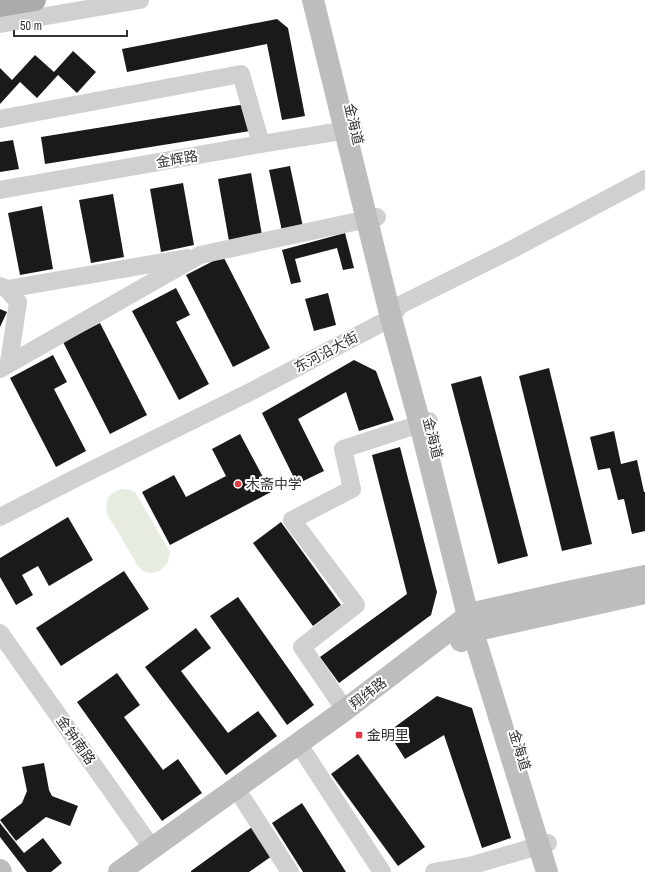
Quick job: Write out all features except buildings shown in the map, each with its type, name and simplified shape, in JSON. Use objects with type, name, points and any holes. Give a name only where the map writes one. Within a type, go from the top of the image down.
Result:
[{"type":"main road","points":[[0,6],[35,0]]},
{"type":"street","points":[[0,24],[140,0]]},
{"type":"street","points":[[313,0],[350,130]]},
{"type":"street","name":"金海道","points":[[327,0],[350,130],[475,623],[543,844],[557,872]]},
{"type":"street","points":[[0,119],[241,74],[261,144]]},
{"type":"street","name":"金辉路","points":[[0,190],[261,144],[350,130]]},
{"type":"street","name":"东河沿大街","points":[[0,517],[252,391],[396,311],[645,179]]},
{"type":"street","points":[[4,288],[200,256],[372,218]]},
{"type":"street","points":[[5,366],[200,256]]},
{"type":"street","points":[[4,288],[18,302],[5,366]]},
{"type":"street","points":[[345,710],[302,647],[356,605],[292,520],[352,489],[344,449],[424,423]]},
{"type":"street","name":"翔纬路","points":[[141,872],[464,638],[475,623],[572,591],[645,576]]},
{"type":"street","name":"翔纬路","points":[[118,872],[345,710],[458,625],[645,593]]},
{"type":"street","name":"金钟南路","points":[[0,633],[152,848]]},
{"type":"street","points":[[305,754],[382,872]]},
{"type":"street","points":[[243,799],[290,872]]},
{"type":"street","points":[[434,872],[471,869],[543,844],[547,872]]},
{"type":"shaded area","points":[[121,489],[135,492],[170,552],[168,562],[161,570],[153,573],[145,572],[138,566],[107,514],[106,504],[108,498],[114,492]]},
{"type":"place","name":"木斋中学","points":[[238,484]]},
{"type":"place","name":"金明里","points":[[359,735]]}]
